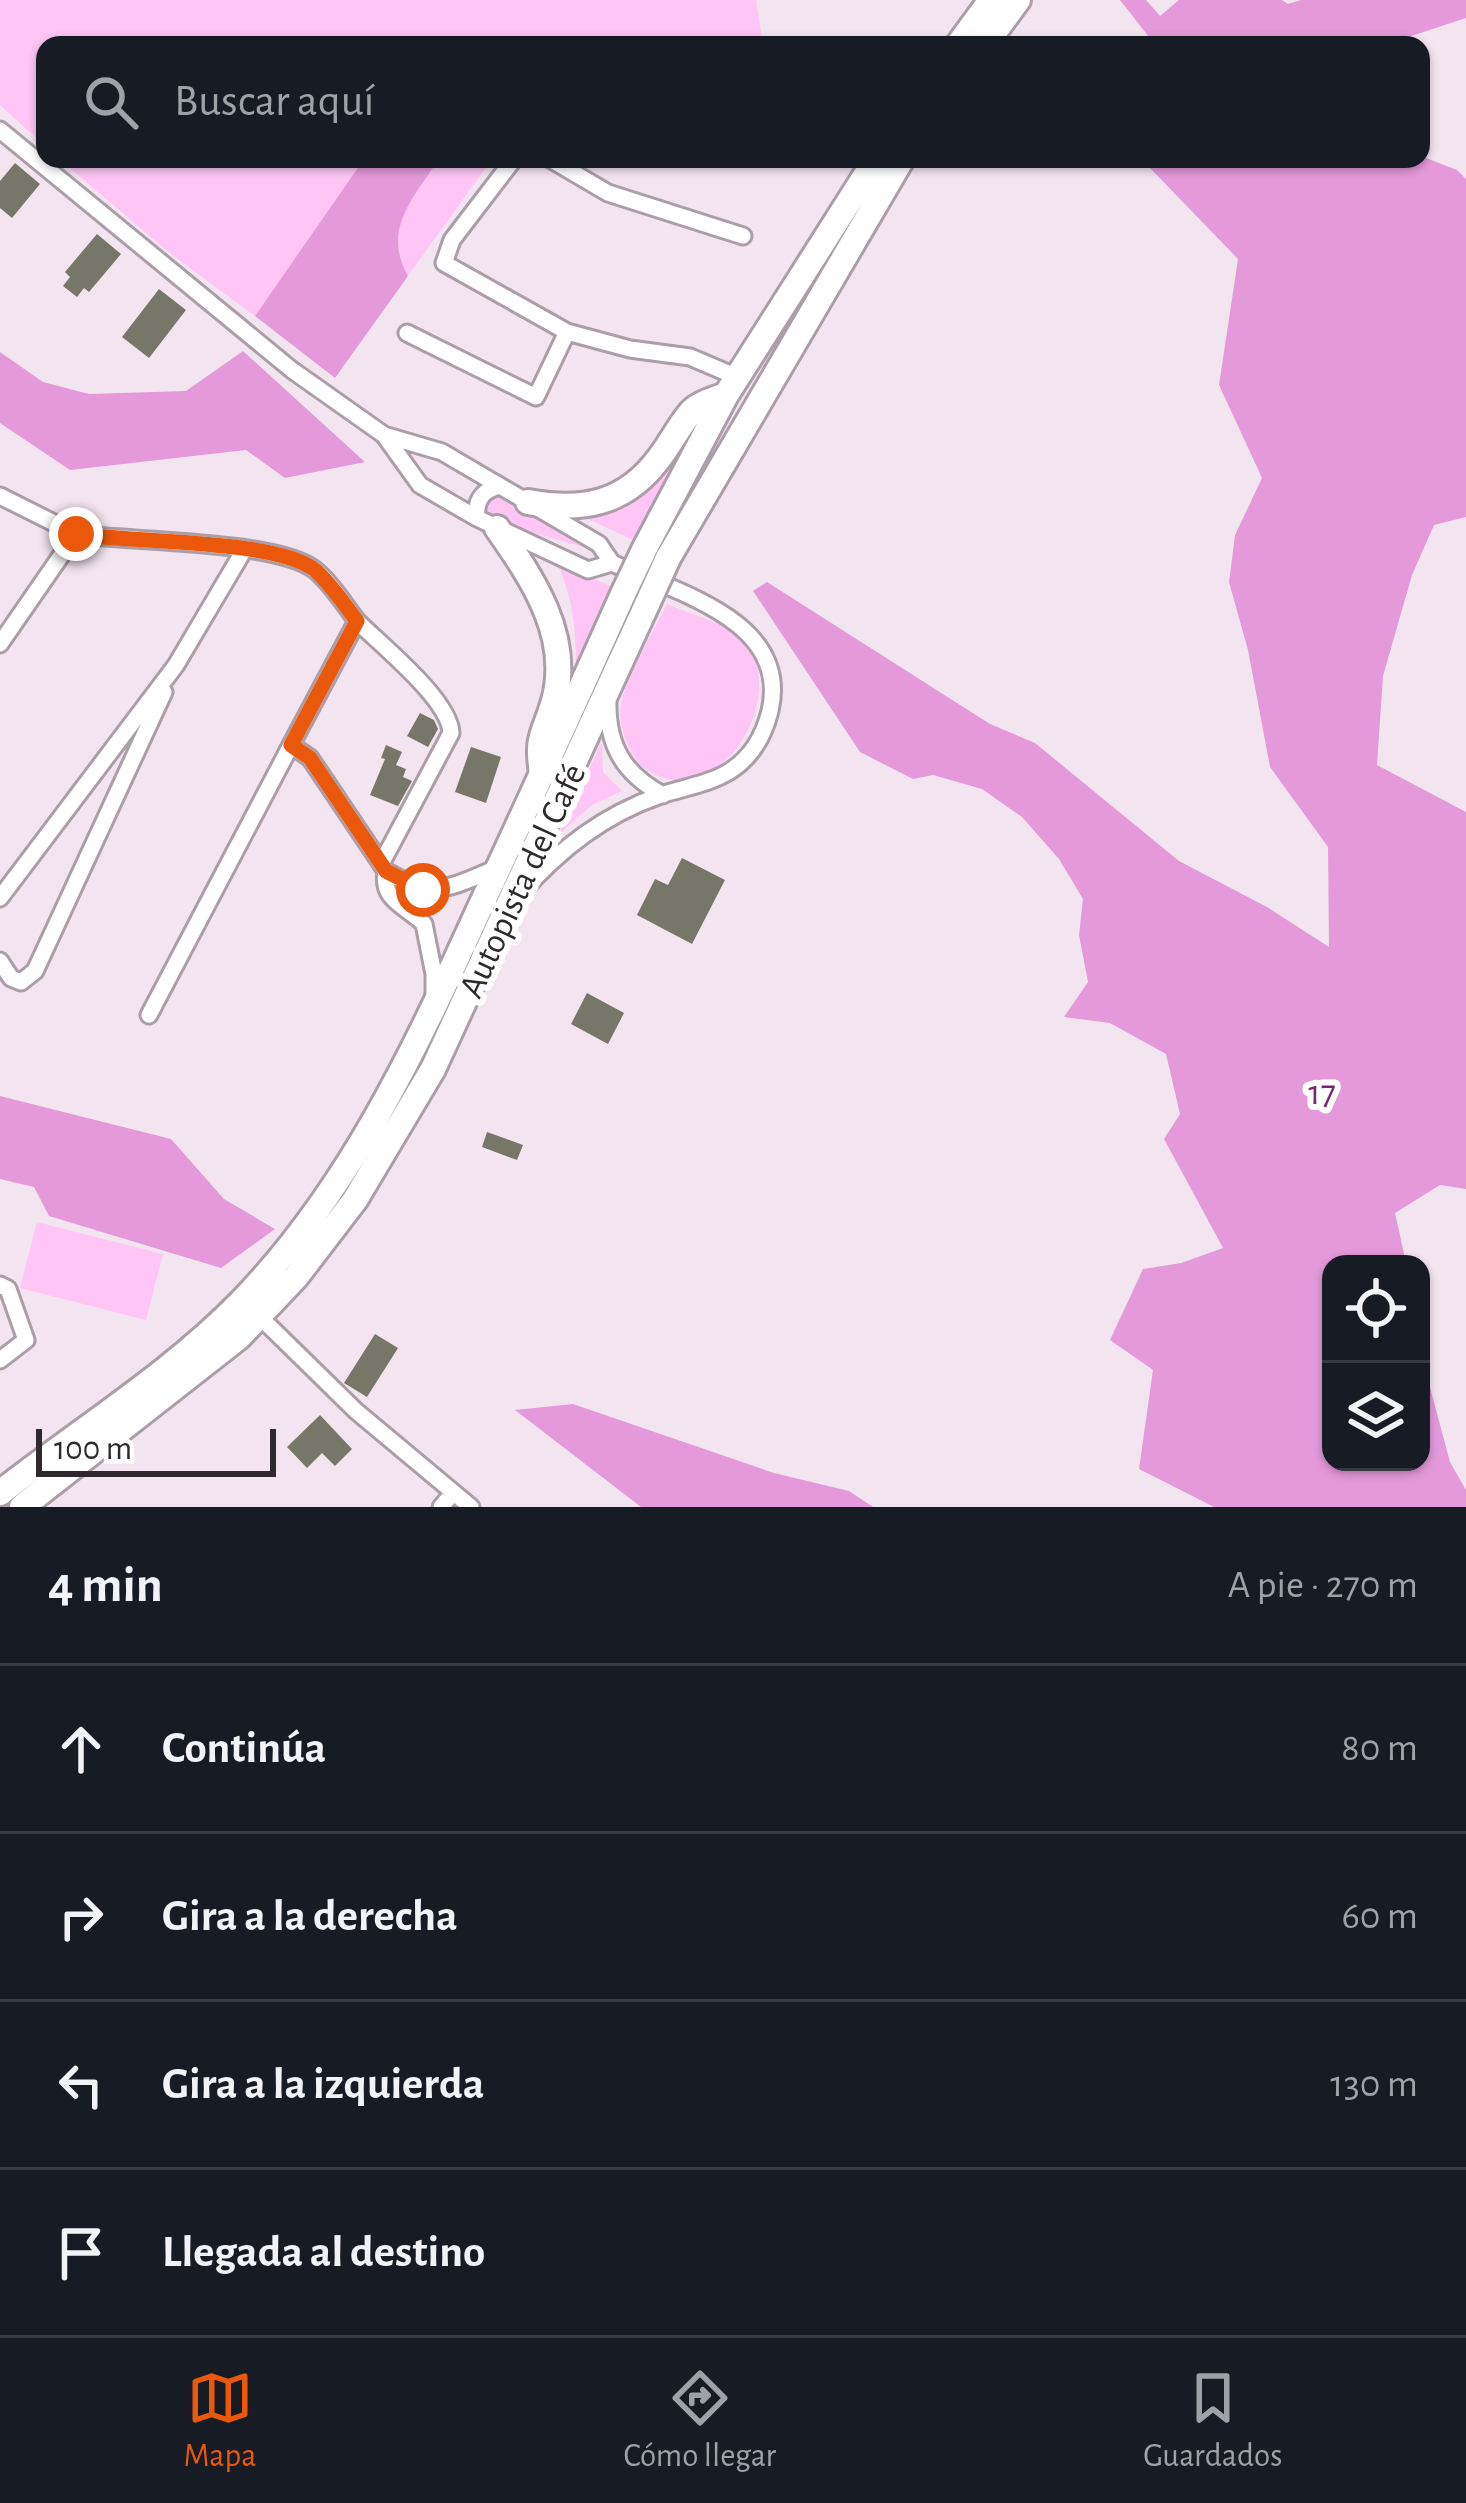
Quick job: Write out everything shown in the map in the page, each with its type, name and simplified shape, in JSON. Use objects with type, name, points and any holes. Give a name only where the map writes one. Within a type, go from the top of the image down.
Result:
[{"type":"highway","points":[[965,36],[991,0]]},
{"type":"highway","points":[[992,36],[1018,0]]},
{"type":"highway","name":"Autopista del Café","points":[[0,1493],[164,1367],[256,1285],[315,1213],[364,1142],[434,1008],[542,774],[636,597],[731,386],[870,168]]},
{"type":"highway","name":"Autopista del Café","points":[[657,553],[896,168]]},
{"type":"highway","points":[[528,502],[562,508],[615,498],[638,483],[695,408],[731,386]]},
{"type":"highway","points":[[487,523],[533,581],[555,638],[555,700],[537,742],[542,774]]},
{"type":"highway","name":"Autopista del Café","points":[[22,1507],[183,1384],[260,1316],[335,1227],[381,1161],[433,1069],[614,678],[636,597]]},
{"type":"street","points":[[0,130],[36,160]]},
{"type":"street","points":[[46,168],[292,370],[383,435],[420,485],[487,523],[588,570],[612,563]]},
{"type":"street","points":[[507,168],[452,239],[444,263],[567,332],[630,349],[690,357],[731,386]]},
{"type":"street","points":[[565,168],[608,193],[743,236]]},
{"type":"street","points":[[406,333],[536,397],[567,332]]},
{"type":"street","points":[[383,435],[442,452],[599,544],[612,563],[744,627],[762,648],[773,675],[766,728],[753,751],[735,768],[618,813],[577,838],[510,906]]},
{"type":"street","points":[[487,523],[478,500],[500,486]]},
{"type":"street","points":[[0,496],[76,534],[296,559],[316,571],[357,621],[440,705],[451,734],[384,868],[383,887],[388,898],[424,924],[434,974],[434,1008]]},
{"type":"street","points":[[0,644],[76,534]]},
{"type":"street","points":[[0,961],[11,978],[21,982],[35,971],[176,665],[244,550]]},
{"type":"street","points":[[149,1016],[357,621]]},
{"type":"street","points":[[0,898],[176,665]]},
{"type":"street","points":[[614,678],[608,724],[614,747],[642,784],[663,795]]},
{"type":"street","points":[[291,745],[310,758],[384,868],[423,890],[446,890],[500,867]]},
{"type":"street","points":[[0,1285],[8,1289],[26,1340],[0,1360]]},
{"type":"street","points":[[260,1316],[356,1411],[471,1507]]},
{"type":"street","points":[[441,1507],[453,1493]]},
{"type":"shaded area","points":[[0,0],[756,0],[762,36],[36,36],[36,138],[0,105]]},
{"type":"shaded area","points":[[70,168],[358,168],[255,316],[171,254]]},
{"type":"shaded area","points":[[433,168],[486,168],[408,276],[398,244],[411,201]]},
{"type":"shaded area","points":[[668,473],[633,540],[586,518],[618,510]]},
{"type":"shaded area","points":[[495,494],[512,498],[583,547],[488,520],[486,502]]},
{"type":"shaded area","points":[[557,563],[611,586],[576,667],[572,614]]},
{"type":"shaded area","points":[[667,604],[743,639],[758,668],[755,711],[741,743],[716,768],[689,779],[663,778],[641,765],[626,741],[621,719],[627,684]]},
{"type":"shaded area","points":[[602,742],[603,772],[622,791],[592,805],[557,836]]},
{"type":"shaded area","points":[[37,1222],[163,1254],[146,1320],[20,1288]]},
{"type":"green space","points":[[1120,0],[1146,0],[1160,16],[1179,0],[1282,0],[1288,4],[1301,0],[1466,0],[1466,18],[1411,36],[1148,36]]},
{"type":"green space","name":"17","points":[[1430,160],[1457,170],[1466,179],[1466,517],[1434,525],[1412,575],[1383,676],[1377,765],[1466,812],[1466,1189],[1440,1185],[1395,1213],[1404,1255],[1322,1255],[1322,1471],[1430,1471],[1430,1387],[1450,1462],[1466,1490],[1466,1507],[1214,1507],[1139,1469],[1153,1370],[1110,1340],[1143,1269],[1181,1263],[1223,1248],[1164,1139],[1180,1114],[1166,1054],[1110,1023],[1064,1017],[1088,982],[1079,935],[1083,899],[1059,859],[1022,817],[982,789],[933,775],[913,779],[860,752],[753,591],[767,582],[990,724],[1035,743],[1179,861],[1267,907],[1329,947],[1328,847],[1270,767],[1248,650],[1229,582],[1235,535],[1262,478],[1219,385],[1238,259],[1150,168],[1430,168]]},
{"type":"green space","points":[[358,168],[433,168],[411,201],[400,229],[398,244],[408,276],[335,378],[255,316]]},
{"type":"green space","points":[[243,351],[365,462],[285,478],[246,450],[70,470],[0,423],[0,352],[43,382],[89,394],[186,391]]},
{"type":"green space","points":[[0,1096],[171,1139],[224,1199],[275,1229],[221,1268],[49,1216],[34,1187],[0,1179]]},
{"type":"green space","points":[[573,1404],[774,1473],[849,1491],[873,1507],[641,1507],[515,1410]]},
{"type":"building","points":[[15,163],[40,184],[12,218],[0,208],[0,181]]},
{"type":"building","points":[[97,234],[121,254],[89,292],[84,288],[77,297],[63,286],[70,277],[65,272]]},
{"type":"building","points":[[159,289],[186,310],[149,358],[122,337]]},
{"type":"building","points":[[420,713],[434,720],[438,729],[428,747],[407,736]]},
{"type":"building","points":[[386,745],[402,752],[396,765],[406,769],[403,777],[412,781],[398,806],[370,795]]},
{"type":"building","points":[[471,747],[501,757],[486,803],[455,792]]},
{"type":"building","points":[[682,858],[725,880],[692,944],[637,915],[655,879],[668,885]]},
{"type":"building","points":[[587,993],[624,1013],[608,1044],[571,1024]]},
{"type":"building","points":[[487,1132],[523,1145],[517,1160],[482,1147]]},
{"type":"building","points":[[375,1334],[398,1348],[367,1397],[344,1383]]},
{"type":"building","points":[[320,1415],[352,1449],[335,1466],[322,1453],[307,1468],[287,1447]]},
{"type":"route","points":[[76,534],[244,550],[296,559],[316,571],[357,621],[291,745],[310,758],[386,871],[423,890]]}]
